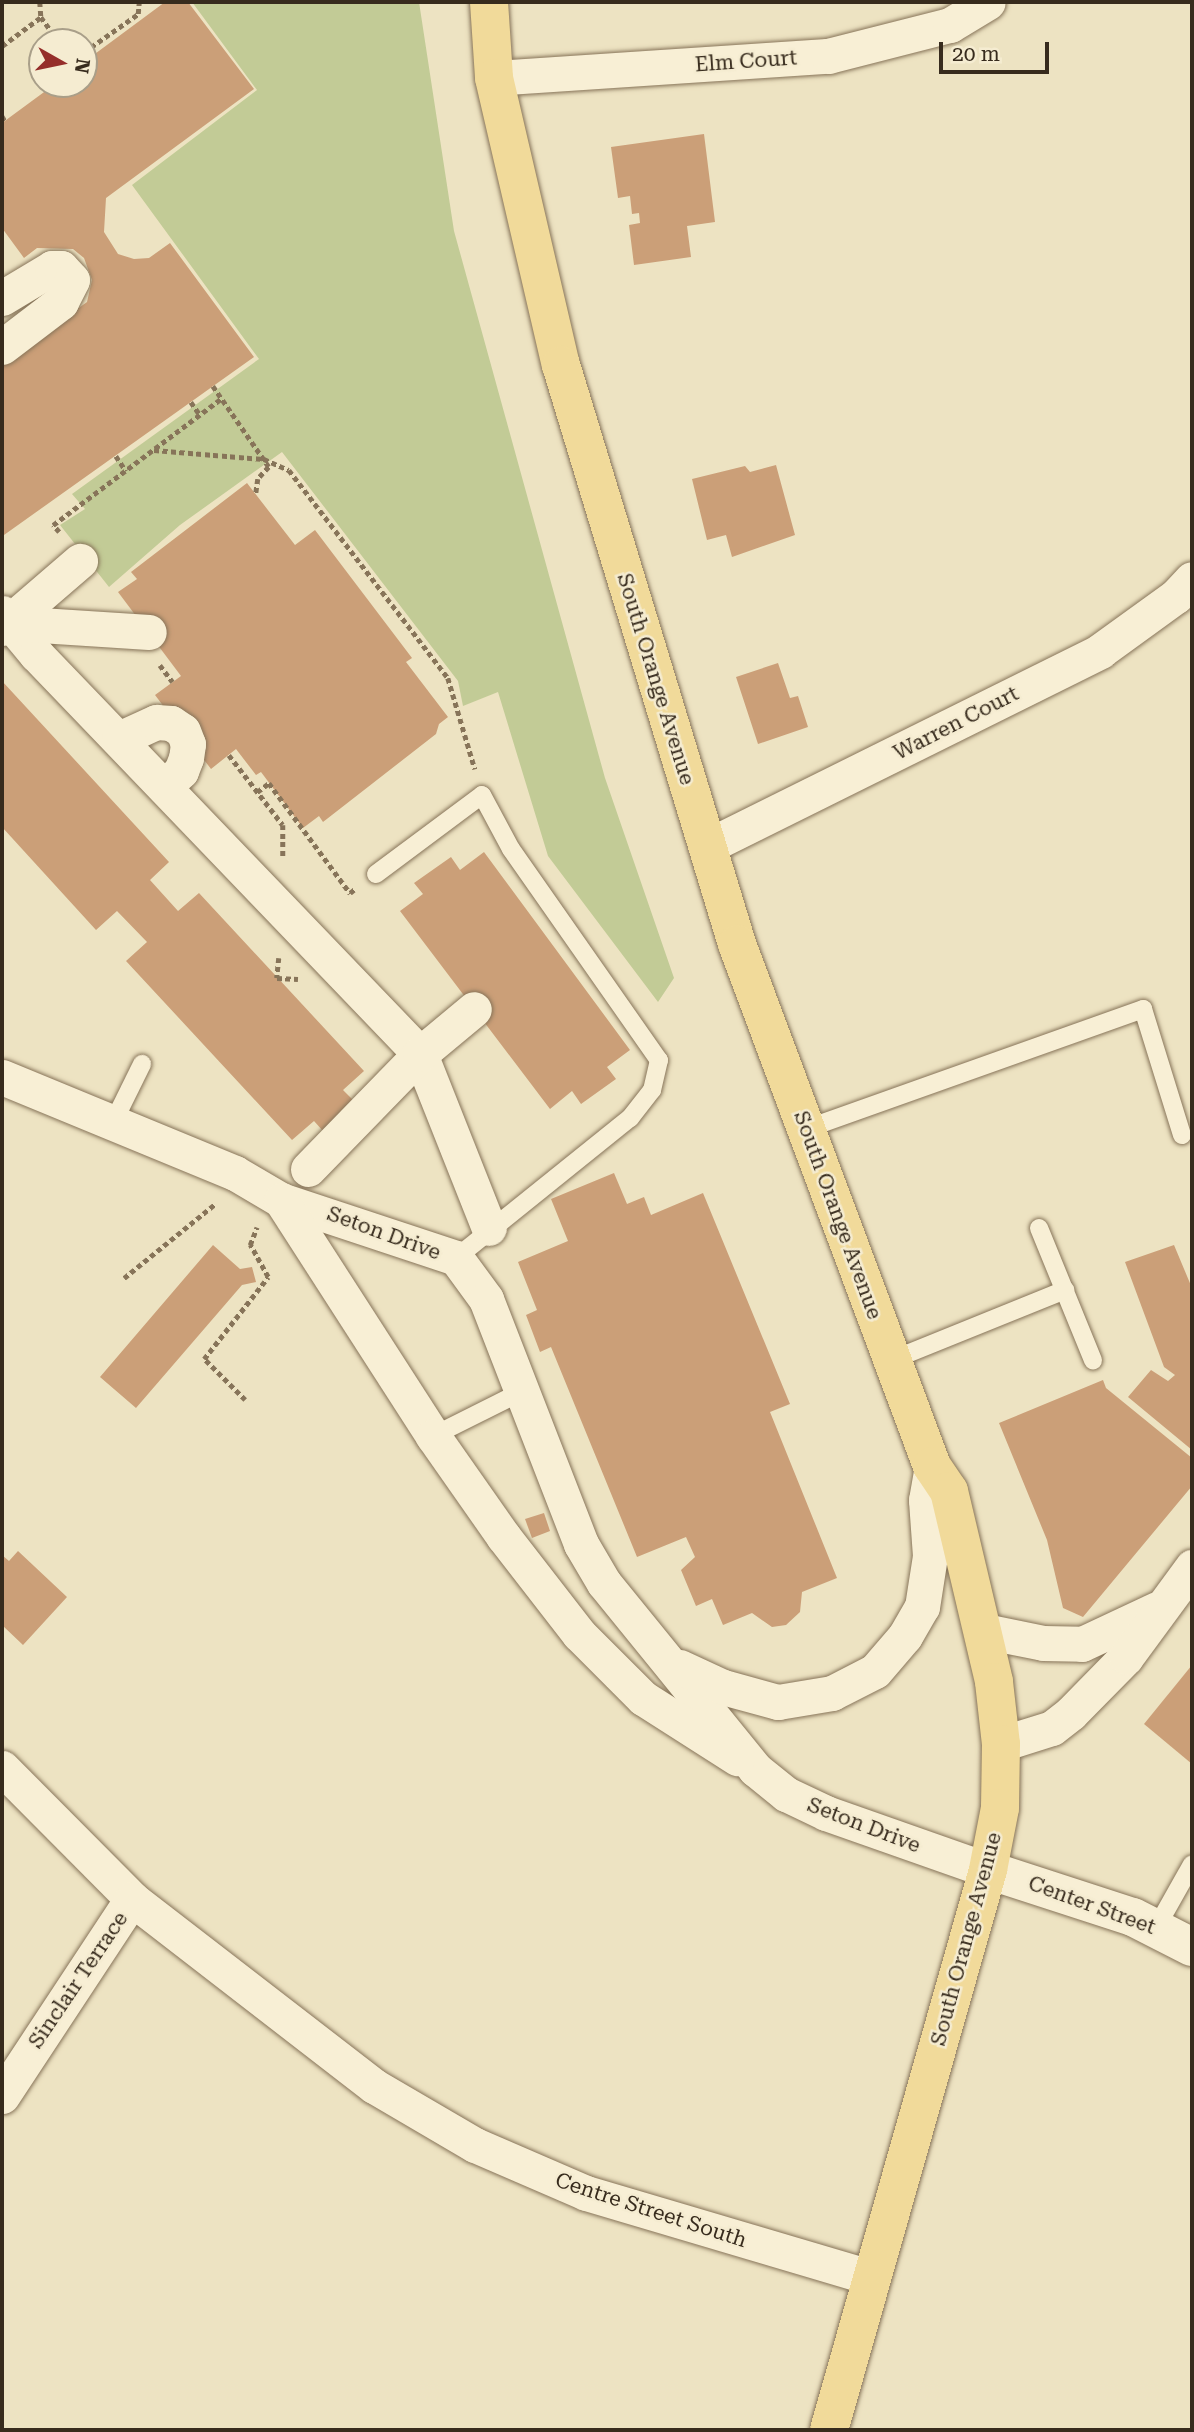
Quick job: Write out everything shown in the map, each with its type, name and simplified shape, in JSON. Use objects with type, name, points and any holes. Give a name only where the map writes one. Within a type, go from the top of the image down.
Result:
[{"type":"main road","name":"South Orange Avenue","points":[[489,2],[494,78],[561,365],[706,847],[806,1129],[892,1360],[932,1466],[949,1491],[984,1631],[1001,1744],[1000,1808],[988,1870],[830,2430]]},
{"type":"main road","name":"Center Street","points":[[988,1870],[1055,1889],[1156,1928],[1192,1947]]},
{"type":"street","name":"Elm Court","points":[[494,78],[828,56],[950,25],[988,2]]},
{"type":"street","points":[[2,298],[52,268],[61,268],[72,280],[61,302],[2,347]]},
{"type":"street","points":[[4,621],[80,561]]},
{"type":"street","name":"Warren Court","points":[[706,847],[1100,651],[1176,596],[1192,579]]},
{"type":"street","points":[[4,621],[141,631]]},
{"type":"street","points":[[4,621],[420,1054],[489,1228]]},
{"type":"street","points":[[119,739],[156,722],[172,723],[183,732],[188,744],[186,758],[181,771],[164,787]]},
{"type":"street","points":[[309,1169],[420,1054],[474,1009]]},
{"type":"street","name":"Seton Drive","points":[[2,1077],[234,1173],[270,1211],[456,1258],[486,1299],[581,1544],[604,1583],[672,1663],[755,1769],[786,1794],[826,1813],[988,1870]]},
{"type":"street","points":[[270,1211],[503,1536],[579,1633],[643,1699],[755,1769]]},
{"type":"street","name":"Seton Drive","points":[[672,1663],[723,1687],[779,1702],[832,1693],[875,1671],[905,1636],[922,1607],[930,1556],[926,1500],[932,1466]]},
{"type":"street","points":[[1001,1744],[1052,1728],[1071,1713],[1126,1657],[1160,1607],[1192,1567]]},
{"type":"street","points":[[984,1631],[1043,1643],[1082,1644],[1160,1607]]},
{"type":"street","name":"Centre Street South","points":[[2,1768],[132,1899],[374,2086],[475,2145],[586,2193],[873,2278]]},
{"type":"street","name":"Sinclair Terrace","points":[[2,2096],[132,1899]]},
{"type":"lane","points":[[376,874],[482,795],[511,849],[659,1060],[652,1090],[630,1118],[586,1157],[489,1228],[456,1258]]},
{"type":"lane","points":[[806,1129],[1143,1009],[1182,1135]]},
{"type":"lane","points":[[113,1123],[142,1065]]},
{"type":"lane","points":[[1040,1228],[1093,1360]]},
{"type":"lane","points":[[892,1360],[1065,1290]]},
{"type":"lane","points":[[433,1436],[521,1392]]},
{"type":"lane","points":[[1156,1928],[1192,1864]]},
{"type":"path","points":[[40,2],[41,17],[49,28]]},
{"type":"path","points":[[98,42],[138,14],[139,2]]},
{"type":"path","points":[[2,46],[41,17]]},
{"type":"path","points":[[129,20],[133,26]]},
{"type":"path","points":[[213,386],[269,467],[258,479],[256,493]]},
{"type":"path","points":[[80,561],[53,525],[221,398]]},
{"type":"path","points":[[191,402],[200,415]]},
{"type":"path","points":[[154,450],[264,459],[289,470],[449,678],[482,795]]},
{"type":"path","points":[[116,456],[126,471]]},
{"type":"path","points":[[141,631],[173,682]]},
{"type":"path","points":[[257,792],[269,782],[350,893],[376,874]]},
{"type":"path","points":[[124,1278],[224,1197]]},
{"type":"path","points":[[245,1399],[204,1359],[268,1277],[250,1245],[270,1211]]},
{"type":"green space","points":[[192,2],[419,2],[454,231],[605,778],[674,978],[658,1002],[548,856],[498,692],[463,706],[458,681],[282,452],[180,525],[109,587],[60,525],[85,509],[72,494],[259,359],[132,185],[257,90]]},
{"type":"building","points":[[165,2],[188,2],[254,89],[106,198],[104,232],[118,254],[134,259],[149,258],[170,243],[254,357],[4,535],[2,364],[87,302],[92,280],[84,258],[73,249],[37,248],[24,258],[2,228],[2,123],[36,98],[98,98],[98,52]]},
{"type":"building","points":[[704,134],[715,222],[687,226],[691,257],[634,265],[629,225],[640,223],[639,213],[632,214],[630,196],[618,198],[611,147]]},
{"type":"building","points":[[776,465],[795,535],[732,557],[726,535],[707,540],[692,479],[745,466],[750,472]]},
{"type":"building","points":[[247,483],[295,545],[315,530],[412,658],[406,662],[448,717],[439,724],[436,734],[323,822],[319,816],[303,828],[261,772],[256,775],[236,749],[211,769],[155,695],[181,676],[118,592],[137,579],[131,572]]},
{"type":"building","points":[[778,663],[790,698],[798,696],[808,727],[758,744],[736,677]]},
{"type":"building","points":[[2,681],[169,862],[150,880],[178,911],[199,893],[364,1071],[343,1090],[354,1101],[323,1131],[314,1121],[292,1140],[126,961],[147,942],[117,911],[96,930],[2,827]]},
{"type":"building","points":[[484,852],[630,1050],[607,1067],[616,1079],[581,1104],[572,1091],[550,1109],[400,911],[423,894],[414,883],[451,857],[460,870]]},
{"type":"building","points":[[614,1173],[627,1204],[644,1197],[651,1215],[703,1193],[790,1404],[770,1412],[837,1578],[802,1592],[800,1612],[786,1625],[772,1627],[752,1613],[723,1625],[712,1599],[696,1606],[681,1570],[695,1557],[686,1537],[637,1557],[551,1347],[540,1352],[526,1315],[537,1310],[518,1262],[568,1241],[551,1199]]},
{"type":"building","points":[[213,1245],[240,1269],[252,1267],[256,1282],[242,1285],[136,1408],[100,1377]]},
{"type":"building","points":[[1174,1245],[1192,1288],[1192,1450],[1128,1397],[1151,1370],[1168,1381],[1175,1375],[1164,1367],[1125,1262]]},
{"type":"building","points":[[1103,1380],[1106,1388],[1192,1458],[1192,1486],[1083,1617],[1063,1608],[1047,1540],[999,1423]]},
{"type":"building","points":[[544,1513],[550,1531],[532,1538],[525,1519]]},
{"type":"building","points":[[18,1551],[67,1597],[23,1645],[2,1625],[2,1555],[9,1561]]},
{"type":"building","points":[[1192,1665],[1192,1764],[1144,1724]]}]
